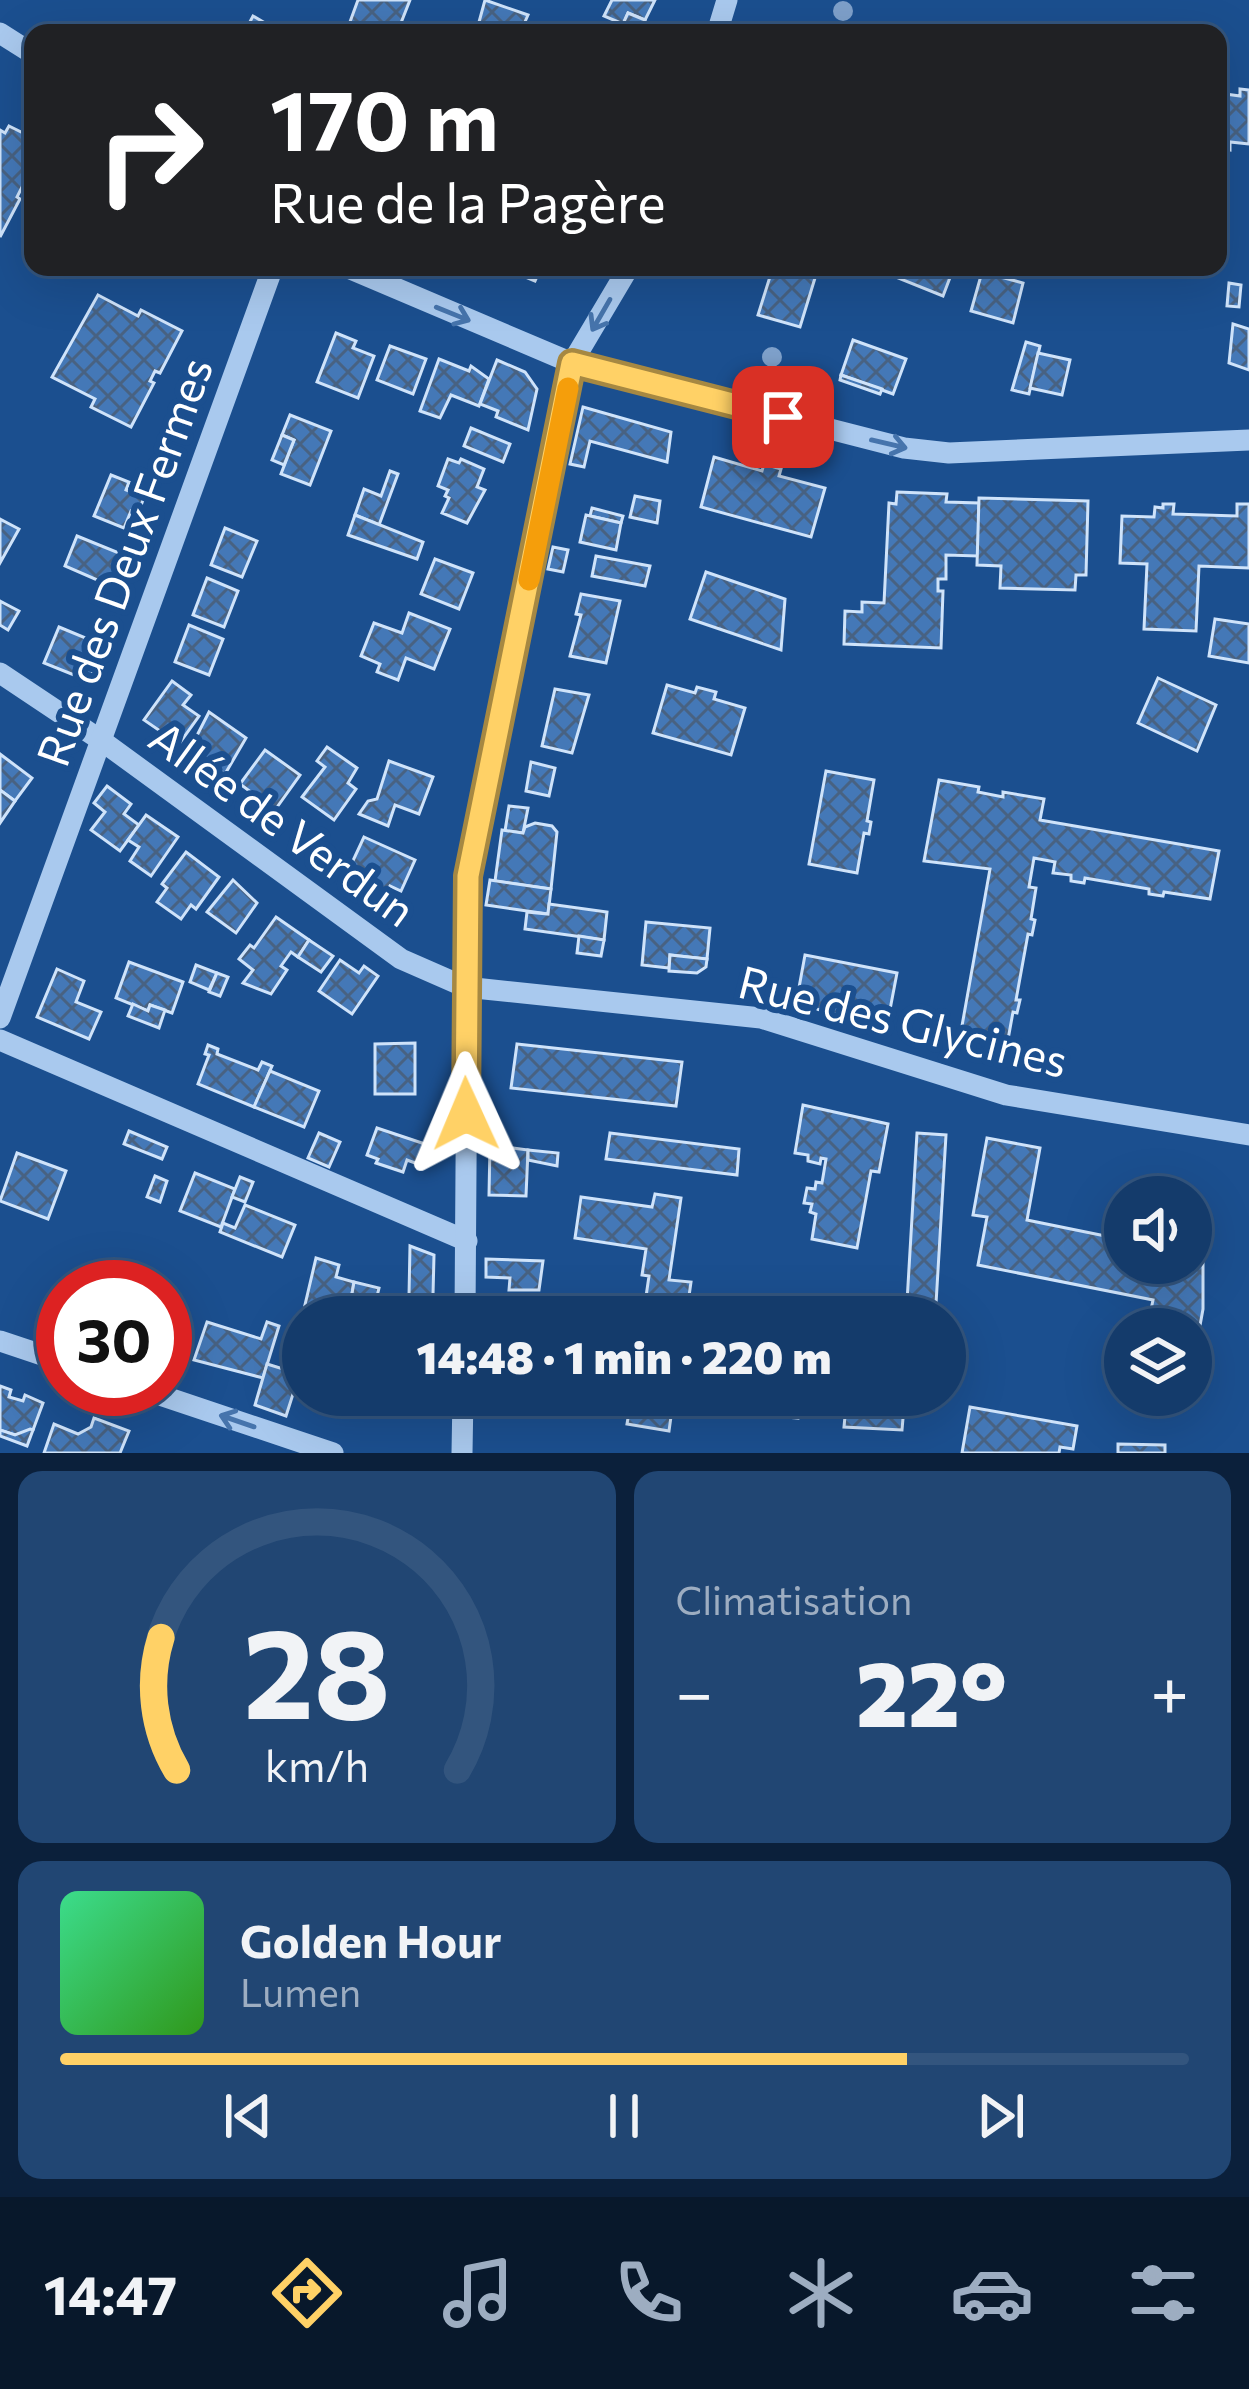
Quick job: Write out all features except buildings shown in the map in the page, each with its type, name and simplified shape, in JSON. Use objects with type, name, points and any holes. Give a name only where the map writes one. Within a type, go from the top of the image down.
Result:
[{"type":"street","name":"Rue des Deux Fermes","points":[[0,1018],[270,276]]},
{"type":"street","points":[[367,276],[572,363],[926,451],[1249,440]]},
{"type":"street","points":[[466,1296],[468,876],[572,363],[624,276]]},
{"type":"street","name":"Allée de Verdun","points":[[0,673],[102,741],[401,959],[465,987]]},
{"type":"street","name":"Rue des Glycines","points":[[465,987],[761,1018],[1006,1094],[1249,1135]]},
{"type":"street","points":[[0,1040],[467,1240]]},
{"type":"street","points":[[0,1341],[36,1353]]},
{"type":"street","points":[[192,1406],[333,1453]]},
{"type":"street","points":[[462,1453],[463,1416]]},
{"type":"slow traffic","points":[[529,580],[568,388]]},
{"type":"route","points":[[466,1114],[468,876],[572,363],[783,417]]}]
